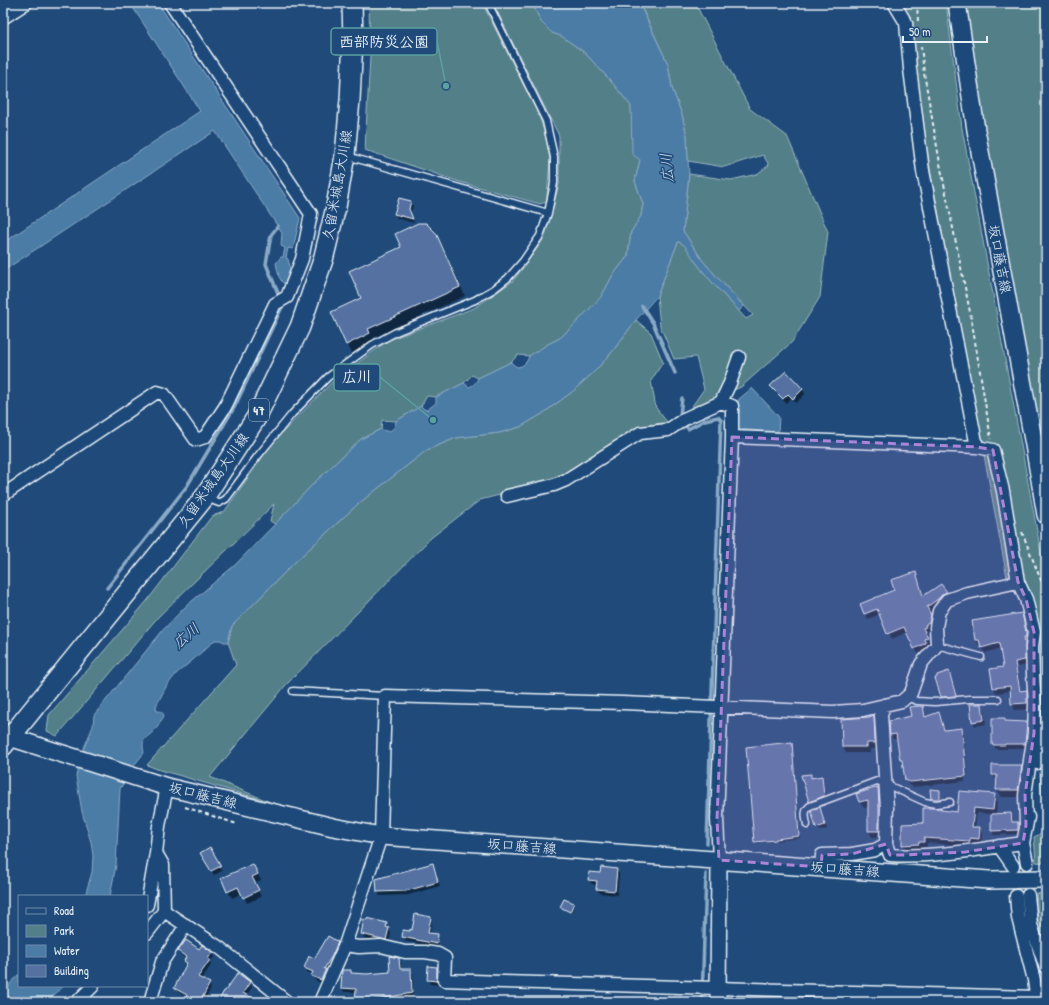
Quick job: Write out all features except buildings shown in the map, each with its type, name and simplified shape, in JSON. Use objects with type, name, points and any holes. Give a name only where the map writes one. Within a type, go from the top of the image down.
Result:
[{"type":"main road","name":"久留米城島大川線","points":[[5,740],[204,498],[256,418],[300,327],[323,260],[336,207],[345,155],[353,47],[352,3]]},
{"type":"main road","name":"坂口藤吉線","points":[[958,3],[976,130],[1046,515]]},
{"type":"main road","name":"坂口藤吉線","points":[[5,740],[30,744],[164,786],[333,827],[381,836],[989,880],[1046,879]]},
{"type":"street","points":[[3,18],[26,3]]},
{"type":"street","points":[[3,495],[158,392],[164,394],[196,440],[205,437],[225,407],[276,304],[287,297],[302,259],[311,214],[170,3]]},
{"type":"street","points":[[894,3],[906,23],[910,69],[923,171],[977,447]]},
{"type":"street","points":[[507,496],[554,485],[566,480],[640,433],[668,430],[683,420],[722,402],[739,357]]},
{"type":"street","points":[[718,995],[718,818],[720,708],[732,437],[732,406],[722,402]]},
{"type":"street","points":[[732,437],[977,447],[993,450],[1003,491],[1018,582],[1026,599],[1034,632],[1032,647],[1035,703],[1034,733],[1025,795],[1026,825]]},
{"type":"street","points":[[320,1002],[345,945],[381,836],[385,696],[615,703],[833,712],[863,710],[902,701],[911,693],[922,664],[937,646],[936,627],[939,611],[947,600],[1018,582]]},
{"type":"street","points":[[884,705],[880,715],[887,808],[886,844],[890,855],[964,852],[1023,843]]},
{"type":"street","points":[[1027,863],[1023,843],[1031,806],[1035,770],[1046,728]]},
{"type":"street","points":[[148,899],[156,853],[164,786]]},
{"type":"street","points":[[821,867],[822,855],[852,854],[875,850],[886,844]]},
{"type":"street","points":[[999,846],[1013,866]]},
{"type":"street","points":[[148,932],[164,911],[163,865],[156,853]]},
{"type":"street","points":[[1028,895],[1031,925],[1046,968]]},
{"type":"street","points":[[345,945],[359,947],[381,946],[405,952],[425,952],[438,954],[446,958],[444,980],[503,982],[718,995],[1036,1000],[1034,980],[1018,918],[1016,896]]},
{"type":"street","points":[[164,911],[220,948],[288,1002]]},
{"type":"street","points":[[151,1002],[162,962],[186,925]]},
{"type":"street","points":[[77,1002],[92,987]]},
{"type":"lane","points":[[204,498],[220,503],[226,499],[292,414],[328,377],[372,345],[396,332],[475,300],[494,289],[508,278],[523,261],[540,236],[548,213],[554,183],[554,157],[546,122],[488,3]]},
{"type":"lane","points":[[345,155],[548,213]]},
{"type":"lane","points":[[937,646],[981,657]]},
{"type":"lane","points":[[293,691],[385,696]]},
{"type":"lane","points":[[906,697],[917,701],[935,702],[970,699],[998,699]]},
{"type":"lane","points":[[807,825],[805,812],[806,808],[877,782],[885,783],[905,794],[930,804],[950,802]]},
{"type":"path","points":[[917,3],[919,28]]},
{"type":"path","points":[[920,42],[925,80],[941,169],[971,317],[993,450]]},
{"type":"path","points":[[1020,527],[1046,593]]},
{"type":"path","points":[[186,801],[185,807],[237,824]]},
{"type":"highlighted area","points":[[732,437],[977,447],[993,450],[1018,582],[1026,599],[1034,632],[1034,733],[1025,795],[1026,825],[1023,843],[965,852],[902,855],[890,855],[886,844],[852,854],[822,855],[821,867],[719,860],[717,819]]},
{"type":"green space","points":[[369,3],[482,3],[539,115],[546,138],[550,160],[546,202],[540,204],[460,182],[365,150],[370,57]]},
{"type":"green space","points":[[493,3],[532,3],[541,22],[552,33],[561,36],[584,52],[610,80],[631,106],[632,123],[640,160],[635,181],[643,204],[641,216],[631,232],[628,256],[613,275],[601,297],[560,338],[529,356],[518,355],[511,362],[478,378],[472,375],[464,383],[436,397],[427,396],[421,406],[396,421],[382,420],[381,429],[361,439],[314,483],[275,524],[270,521],[274,504],[158,617],[57,736],[47,731],[49,715],[147,601],[212,516],[224,512],[273,442],[333,381],[389,340],[474,308],[513,281],[544,239],[559,184],[559,136]]},
{"type":"green space","points":[[649,3],[695,3],[750,109],[787,136],[828,232],[820,297],[792,342],[741,387],[690,409],[704,389],[696,357],[674,359],[660,326],[657,296],[678,242],[687,248],[709,279],[746,319],[753,315],[703,261],[683,231],[689,174],[731,180],[757,174],[769,165],[763,155],[724,167],[688,161],[687,136],[682,115],[672,88],[668,64],[640,4],[650,5]]},
{"type":"green space","points":[[904,3],[946,3],[962,128],[1046,579],[1046,707],[1040,728],[1035,660],[1040,638],[1024,581],[1007,577],[931,174]]},
{"type":"green space","points":[[964,3],[1046,3],[1046,469],[978,104]]},
{"type":"green space","points":[[636,320],[651,333],[663,362],[651,381],[656,408],[667,422],[640,427],[561,479],[480,500],[432,537],[285,686],[210,777],[270,802],[147,765],[236,665],[228,642],[232,626],[295,562],[358,504],[427,450],[456,438],[499,433],[520,427],[542,414],[572,392],[596,370],[612,352]]},
{"type":"green space","points":[[1046,745],[1046,863],[1036,862],[1034,837],[1044,832],[1040,773]]},
{"type":"green space","points":[[1036,893],[1046,895],[1046,941],[1038,919]]},
{"type":"water","points":[[130,3],[158,3],[300,218],[293,249],[288,248],[286,258],[288,259],[290,267],[287,282],[283,283],[279,277],[276,263],[281,257],[283,257],[285,248],[281,246],[282,233],[215,131],[3,271],[3,243],[200,111]]},
{"type":"water","points":[[532,3],[639,3],[668,64],[672,88],[682,115],[687,136],[689,174],[683,231],[703,261],[744,306],[739,311],[703,272],[685,246],[678,242],[657,296],[636,320],[612,352],[596,370],[572,392],[542,414],[520,427],[499,433],[456,438],[427,450],[358,504],[295,562],[232,626],[228,642],[215,640],[177,673],[167,685],[156,706],[157,711],[162,712],[164,716],[156,728],[145,739],[143,744],[144,753],[135,764],[120,789],[116,865],[110,895],[85,895],[92,872],[93,856],[91,842],[82,812],[76,776],[84,748],[93,726],[94,715],[163,630],[185,607],[235,565],[314,483],[361,439],[381,429],[389,431],[393,429],[396,421],[421,406],[427,410],[436,403],[436,397],[464,383],[469,387],[475,384],[478,378],[511,362],[517,367],[522,366],[527,361],[529,356],[560,338],[601,297],[613,275],[628,256],[631,232],[641,216],[643,204],[635,181],[640,160],[632,154],[631,106],[610,80],[584,52],[561,36],[552,33],[541,22]]},
{"type":"water","points":[[752,388],[779,417],[778,432],[737,429],[738,400]]},
{"type":"water","points":[[18,975],[18,987],[63,987],[46,1002],[3,1002],[10,984]]},
{"type":"waterway","points":[[278,226],[271,235],[266,264],[278,293]]},
{"type":"waterway","points":[[642,306],[653,323],[675,373]]},
{"type":"waterway","points":[[107,588],[187,486],[235,406],[282,307]]},
{"type":"waterway","points":[[682,398],[680,415],[688,429],[705,420],[718,417],[721,420],[707,843]]},
{"type":"waterway","points":[[702,1002],[706,874]]},
{"type":"place","name":"西部防災公園","points":[[446,86]]},
{"type":"place","name":"広川","points":[[433,420]]}]
